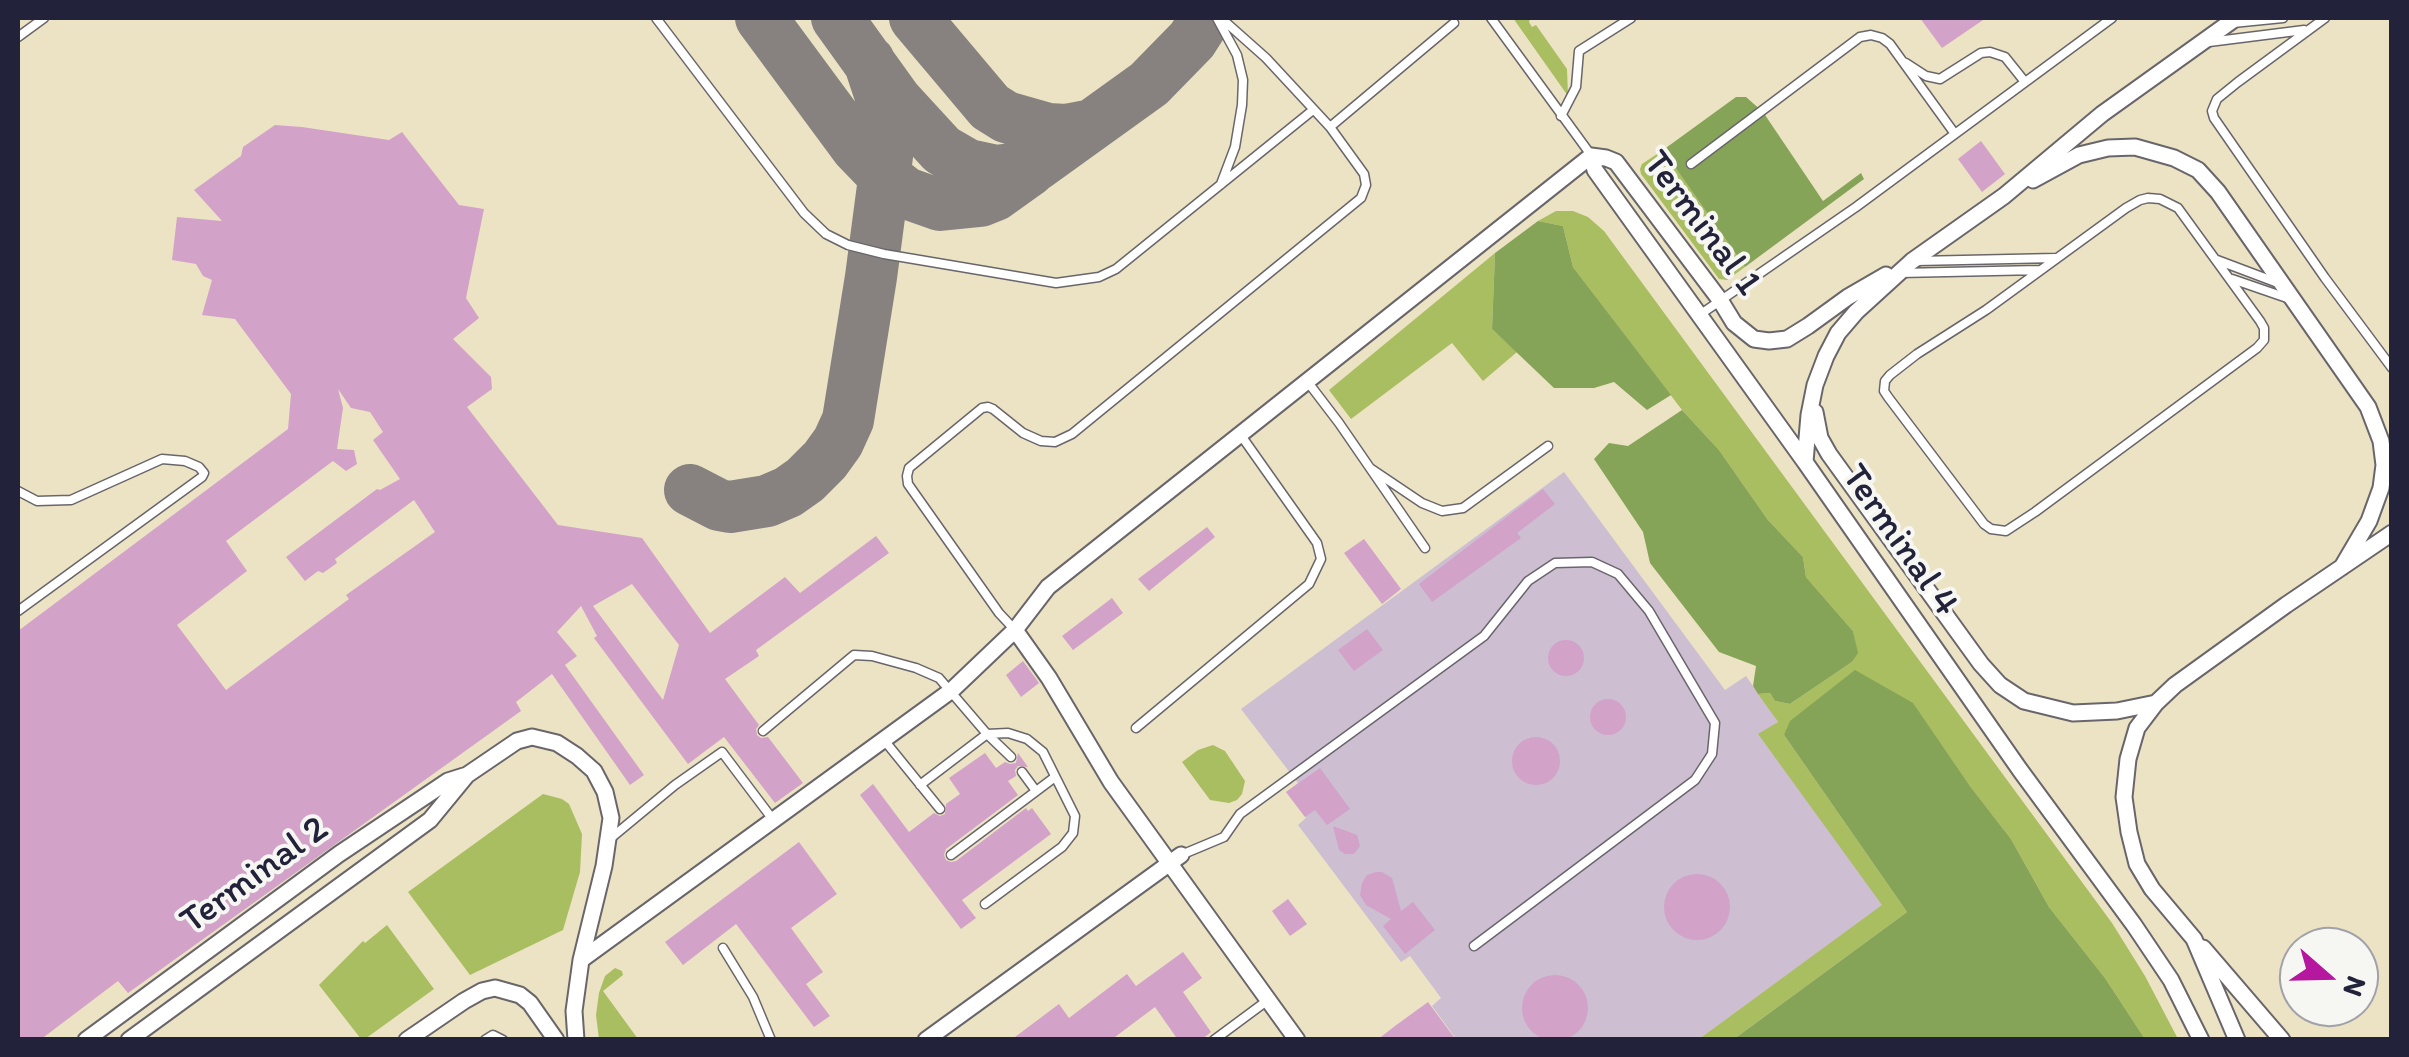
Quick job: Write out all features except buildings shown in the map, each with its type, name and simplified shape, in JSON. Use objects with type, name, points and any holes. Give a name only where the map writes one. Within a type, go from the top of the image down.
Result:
[{"type":"street","name":"Terminal 4","points":[[2201,1040],[2171,980],[2134,925],[1804,462],[1816,384],[1838,333],[1856,312],[1912,261],[2004,196],[2102,114],[2232,21]]},
{"type":"street","points":[[2004,196],[2080,155],[2135,147],[2154,150],[2198,170],[2218,192],[2368,407],[2381,441],[2381,488],[2369,521],[2342,568]]},
{"type":"street","points":[[581,960],[952,690],[1015,630],[1048,587],[1591,156]]},
{"type":"street","name":"Terminal 1","points":[[1804,462],[1595,170],[1591,156],[1616,162],[1734,323],[1754,338],[1787,339],[1848,297],[1912,261]]},
{"type":"street","points":[[1816,384],[1815,420],[1829,454],[1980,664],[2000,686],[2024,701],[2073,713],[2117,711],[2156,703]]},
{"type":"street","points":[[2282,1040],[2152,889],[2137,864],[2124,797],[2128,759],[2137,728],[2156,703],[2190,673],[2392,533]]},
{"type":"street","points":[[1015,630],[1049,678],[1111,782],[1175,859],[1297,1040]]},
{"type":"street","name":"Terminal 2","points":[[128,1040],[430,820],[467,775],[517,741],[532,738],[557,744],[594,772],[605,792],[611,818],[604,866],[581,960],[574,1011],[576,1040]]},
{"type":"street","name":"Terminal 2","points":[[86,1040],[324,865],[448,781],[467,775]]},
{"type":"street","points":[[926,1040],[1175,859]]},
{"type":"street","points":[[302,913],[324,865]]},
{"type":"street","points":[[287,892],[337,887]]},
{"type":"street","points":[[216,974],[239,928]]},
{"type":"street","points":[[2194,939],[2237,1040]]},
{"type":"street","points":[[203,954],[253,948]]},
{"type":"street","points":[[407,1040],[464,1001],[495,988],[520,995],[530,1003],[556,1040]]},
{"type":"lane","points":[[18,37],[44,18]]},
{"type":"lane","points":[[656,18],[804,212],[826,234],[848,245],[884,254],[1056,283],[1098,277],[1116,268],[1313,110]]},
{"type":"lane","points":[[1219,18],[1237,55],[1243,80],[1235,147],[1220,186]]},
{"type":"lane","points":[[1015,630],[999,614],[908,484],[909,468],[982,408],[992,409],[1023,434],[1042,442],[1055,442],[1072,434],[1361,198],[1366,186],[1364,174],[1330,127],[1266,58],[1219,18]]},
{"type":"lane","name":"Terminal 1","points":[[1492,18],[1591,156]]},
{"type":"lane","points":[[1561,116],[1576,87],[1580,52],[1631,18]]},
{"type":"lane","points":[[1698,316],[1856,207],[2112,18]]},
{"type":"lane","points":[[2232,21],[2283,18]]},
{"type":"lane","points":[[2325,18],[2217,99],[2212,111],[2325,278],[2392,368]]},
{"type":"lane","points":[[1330,127],[1454,23]]},
{"type":"lane","points":[[2200,44],[2308,30]]},
{"type":"lane","points":[[1691,164],[1860,37],[1871,35],[1890,44],[1955,134]]},
{"type":"lane","points":[[1902,61],[1926,76],[1940,79],[1990,52],[2005,57],[2025,82]]},
{"type":"lane","points":[[2160,199],[2178,208],[2217,260],[2264,328],[2264,340],[2006,531],[1984,524],[1888,397],[1884,386],[1890,375],[2140,200],[2160,199]]},
{"type":"lane","points":[[1912,261],[2056,258]]},
{"type":"lane","points":[[2217,260],[2282,284]]},
{"type":"lane","points":[[1898,273],[2040,270]]},
{"type":"lane","points":[[2230,278],[2294,300]]},
{"type":"lane","points":[[1307,381],[1425,548]]},
{"type":"lane","points":[[1136,728],[1310,584],[1321,559],[1317,543],[1240,434]]},
{"type":"lane","points":[[1370,468],[1422,503],[1442,510],[1463,508],[1548,446]]},
{"type":"lane","points":[[18,492],[37,500],[71,500],[162,459],[185,461],[204,473],[18,611]]},
{"type":"lane","points":[[1175,859],[1224,837],[1240,814],[1484,636],[1528,581],[1555,563],[1592,562],[1618,574],[1650,611],[1715,724],[1712,754],[1696,780],[1474,946]]},
{"type":"lane","points":[[763,731],[854,655],[872,656],[939,678],[1012,757]]},
{"type":"lane","points":[[920,786],[987,734],[1008,734],[1027,740],[1043,752],[1075,816],[1073,832],[1062,847],[985,904]]},
{"type":"lane","points":[[884,740],[940,809]]},
{"type":"lane","points":[[722,752],[774,821]]},
{"type":"lane","points":[[608,841],[674,784],[722,752],[734,752]]},
{"type":"lane","points":[[1022,772],[1036,791]]},
{"type":"lane","points":[[950,855],[1055,777]]},
{"type":"lane","points":[[722,948],[753,997],[770,1040]]},
{"type":"lane","points":[[1214,1040],[1268,1000]]},
{"type":"lane","points":[[484,1040],[492,1036],[503,1040]]},
{"type":"shaded area","points":[[1564,472],[1725,690],[1746,676],[1778,722],[1759,735],[1883,905],[1699,1039],[1456,1039],[1432,1006],[1441,998],[1410,956],[1401,962],[1298,825],[1306,818],[1286,792],[1298,783],[1241,709]]},
{"type":"green space","points":[[1513,18],[1530,18],[1532,27],[1536,25],[1567,69],[1568,96]]},
{"type":"green space","points":[[1736,97],[1746,97],[1763,112],[1823,201],[1861,173],[1864,179],[1745,267],[1663,150]]},
{"type":"green space","points":[[1663,150],[1745,267],[1727,280],[1719,279],[1641,174],[1642,164]]},
{"type":"green space","points":[[1556,211],[1573,211],[1588,217],[1604,231],[2112,923],[2178,1039],[2145,1039],[2105,978],[2049,907],[2011,839],[1913,704],[1784,735],[1907,912],[1734,1039],[1699,1039],[1882,905],[1758,734],[1778,722],[1758,694],[1770,693],[1775,701],[1790,704],[1852,662],[1857,653],[1853,631],[1806,577],[1803,557],[1768,520],[1719,450],[1682,410],[1573,267],[1563,226],[1538,221]]},
{"type":"green space","points":[[1538,221],[1563,226],[1573,267],[1671,395],[1647,410],[1614,382],[1594,388],[1554,388],[1492,329],[1495,253]]},
{"type":"green space","points":[[1495,253],[1492,329],[1517,352],[1483,381],[1452,343],[1351,419],[1329,390]]},
{"type":"green space","points":[[1682,410],[1719,450],[1768,520],[1803,557],[1806,577],[1853,631],[1858,653],[1852,662],[1790,704],[1775,701],[1770,693],[1758,694],[1753,686],[1756,666],[1719,652],[1650,563],[1643,532],[1594,459],[1609,443],[1628,446]]},
{"type":"green space","points":[[1855,670],[1913,703],[2011,839],[2049,907],[2105,978],[2145,1039],[1734,1039],[1907,912],[1784,735],[1790,721]]},
{"type":"green space","points":[[1213,745],[1225,751],[1245,781],[1242,794],[1229,803],[1210,800],[1182,762]]},
{"type":"green space","points":[[543,794],[569,804],[582,834],[580,872],[563,930],[470,975],[408,892]]},
{"type":"green space","points":[[387,925],[434,989],[361,1039],[319,985],[363,941]]},
{"type":"green space","points":[[615,968],[623,975],[603,991],[638,1039],[599,1039],[599,993],[605,976]]},
{"type":"taxiway","points":[[761,18],[857,148],[906,193],[940,205],[980,201],[1030,170]]},
{"type":"taxiway","points":[[837,18],[896,100],[942,150],[968,165],[996,171],[1035,166],[1149,84],[1192,40],[1206,18]]},
{"type":"taxiway","points":[[915,18],[990,107],[1006,117],[1048,129],[1092,125]]},
{"type":"taxiway","points":[[690,490],[730,507],[767,501],[788,492],[825,460],[848,420],[889,141],[883,103],[869,61]]}]
